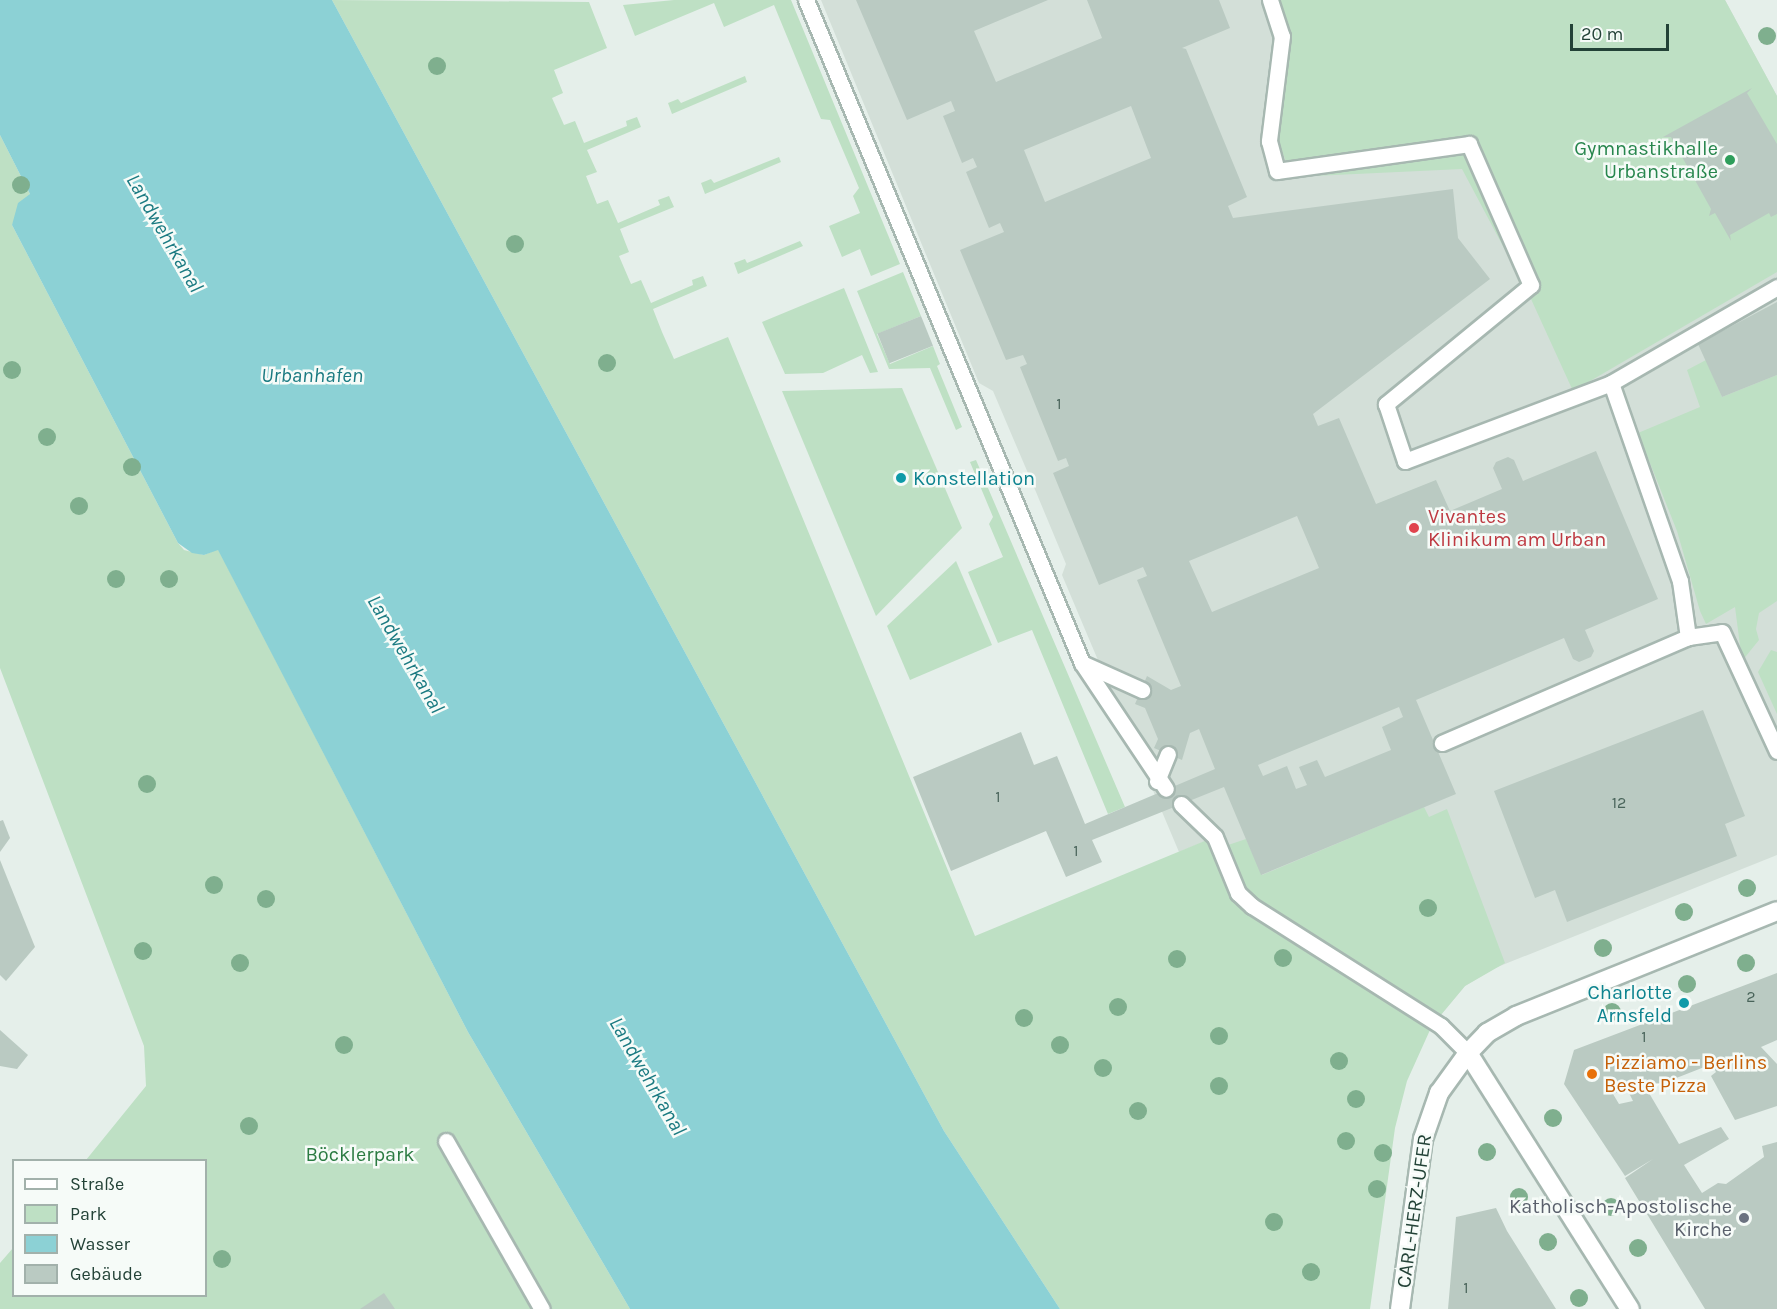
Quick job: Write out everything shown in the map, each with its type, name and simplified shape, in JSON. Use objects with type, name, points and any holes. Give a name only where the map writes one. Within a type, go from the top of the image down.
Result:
[{"type":"street","name":"CARL-HERZ-UFER","points":[[1400,1309],[1426,1128],[1439,1093],[1468,1053],[1487,1033],[1516,1016],[1777,911]]},
{"type":"street","points":[[1468,1053],[1630,1309]]},
{"type":"lane","points":[[806,0],[1082,663],[1162,785],[1168,754]]},
{"type":"lane","points":[[1270,0],[1282,36],[1269,141],[1277,171],[1469,144],[1531,285],[1386,404],[1405,461],[1611,383],[1777,287]]},
{"type":"lane","points":[[1611,383],[1680,581],[1688,637]]},
{"type":"lane","points":[[1442,743],[1688,637],[1722,632],[1777,752]]},
{"type":"lane","points":[[1082,663],[1142,690]]},
{"type":"lane","points":[[1181,804],[1215,837],[1238,892],[1252,906],[1441,1026],[1468,1053]]},
{"type":"lane","points":[[446,1141],[542,1309]]},
{"type":"shaded area","name":"Vivantes Klinikum am Urban","points":[[821,0],[1725,0],[1777,96],[1777,855],[1495,968],[1465,986],[1440,1016],[1255,897],[1245,885],[1223,834],[1179,852],[1062,575],[1066,564],[1036,492],[993,391],[979,383]]},
{"type":"green space","points":[[332,0],[589,2],[607,48],[554,70],[563,93],[552,98],[564,125],[575,121],[584,143],[627,126],[626,121],[637,117],[641,127],[587,150],[597,172],[586,176],[597,204],[608,200],[618,223],[660,205],[658,200],[669,196],[674,207],[620,229],[629,252],[619,256],[631,284],[641,280],[651,303],[693,285],[692,280],[703,276],[707,286],[653,309],[662,332],[674,359],[728,337],[975,936],[1207,840],[1229,893],[1247,913],[1430,1030],[1407,1081],[1395,1128],[1370,1309],[1060,1309],[944,1131]]},
{"type":"green space","points":[[674,0],[791,0],[900,264],[871,276],[860,249],[842,257],[829,226],[860,213],[853,196],[859,188],[830,120],[821,119],[774,5],[724,27],[714,3],[635,36],[623,5]]},
{"type":"green space","points":[[1280,0],[1725,0],[1777,96],[1777,272],[1573,391],[1531,299],[1462,169],[1292,177],[1276,136],[1287,41]]},
{"type":"green space","points":[[745,76],[747,82],[672,114],[668,103],[678,99],[681,103]]},
{"type":"green space","name":"Böcklerpark","points":[[0,135],[30,194],[12,225],[178,543],[184,550],[204,555],[218,549],[468,1032],[630,1309],[0,1309],[0,1263],[12,1249],[12,1297],[207,1297],[207,1159],[87,1159],[146,1086],[144,1046],[0,668]]},
{"type":"green space","points":[[779,157],[781,162],[705,194],[701,183],[711,179],[714,183]]},
{"type":"green space","points":[[800,241],[803,246],[738,274],[734,263],[745,259],[747,263]]},
{"type":"green space","points":[[903,272],[921,316],[877,334],[890,364],[933,346],[940,364],[937,366],[962,427],[956,430],[930,368],[889,369],[857,291]]},
{"type":"green space","points":[[844,288],[878,372],[870,373],[862,355],[823,373],[785,374],[762,322]]},
{"type":"green space","points":[[1706,360],[1722,397],[1777,375],[1777,601],[1759,613],[1756,629],[1759,640],[1742,661],[1735,607],[1706,624],[1700,611],[1677,531],[1638,433],[1700,407],[1687,370]]},
{"type":"green space","points":[[902,388],[962,528],[876,616],[782,391]]},
{"type":"green space","points":[[976,460],[1125,807],[1108,814],[1032,630],[998,643],[968,572],[1003,557],[989,524],[993,517],[970,462]]},
{"type":"green space","points":[[956,561],[992,645],[910,680],[887,626]]},
{"type":"green space","points":[[1771,650],[1777,652],[1777,714],[1758,672]]},
{"type":"green space","points":[[1424,807],[1429,817],[1447,809],[1505,963],[1465,986],[1440,1016],[1255,897],[1245,885],[1228,845],[1246,839],[1262,875]]},
{"type":"water","name":"Urbanhafen","points":[[0,0],[332,0],[944,1131],[1060,1309],[630,1309],[468,1032],[218,550],[204,555],[192,553],[178,543],[12,225],[18,203],[30,194],[0,135]]},
{"type":"building","points":[[856,0],[1048,0],[974,31],[996,82],[1102,38],[1087,0],[1219,0],[1230,28],[1182,48],[1186,49],[1247,197],[1228,206],[1233,218],[1453,189],[1458,238],[1490,279],[1313,414],[1318,426],[1339,418],[1376,504],[1436,480],[1450,511],[1502,489],[1493,468],[1496,462],[1508,457],[1514,460],[1523,481],[1596,451],[1658,599],[1585,630],[1594,651],[1591,657],[1579,662],[1573,659],[1564,638],[1416,700],[1456,794],[1261,875],[1224,787],[1092,840],[1102,862],[1066,877],[1046,831],[951,871],[913,777],[1021,732],[1034,765],[1057,756],[1085,824],[1215,769],[1199,729],[1190,733],[1182,760],[1154,748],[1158,739],[1145,708],[1135,704],[1147,676],[1171,690],[1181,686],[1137,580],[1147,576],[1143,567],[1099,585],[1053,473],[1069,466],[1066,458],[1058,461],[1020,367],[1027,364],[1023,355],[1006,360],[960,250],[1004,232],[1000,223],[989,228],[966,172],[977,167],[973,158],[962,163],[943,116],[955,111],[951,101],[907,120]],"holes":[[[1131,106],[1151,158],[1045,202],[1024,150]],[[1297,516],[1319,568],[1212,612],[1189,561]],[[1399,707],[1403,717],[1382,727],[1391,750],[1325,777],[1317,760],[1299,767],[1307,785],[1296,789],[1287,766],[1263,776],[1258,765]]]},
{"type":"building","name":"Gymnastikhalle Urbanstraße","points":[[1752,88],[1747,93],[1777,144],[1777,214],[1771,217],[1769,213],[1730,235],[1731,241],[1715,213],[1709,216],[1711,209],[1671,137],[1663,137]]},
{"type":"building","points":[[1777,302],[1777,375],[1722,397],[1698,344]]},
{"type":"building","points":[[921,316],[933,346],[889,363],[877,334]]},
{"type":"building","points":[[1703,710],[1745,816],[1725,824],[1737,856],[1567,922],[1555,890],[1535,898],[1494,791]]},
{"type":"building","points":[[3,820],[10,838],[0,852],[0,821]]},
{"type":"building","points":[[0,860],[35,947],[6,981],[0,975]]},
{"type":"building","points":[[1777,973],[1777,1040],[1761,1047],[1777,1064],[1777,1106],[1735,1120],[1711,1076],[1716,1072],[1712,1064],[1656,1086],[1649,1093],[1679,1144],[1721,1127],[1729,1139],[1684,1165],[1702,1193],[1718,1183],[1726,1184],[1764,1157],[1762,1146],[1777,1142],[1777,1309],[1705,1309],[1625,1178],[1653,1159],[1625,1176],[1564,1084],[1574,1050]],"holes":[[[1627,1089],[1633,1101],[1619,1104],[1613,1094]]]},
{"type":"building","points":[[0,1030],[28,1055],[17,1069],[0,1066]]},
{"type":"building","points":[[1496,1208],[1507,1231],[1556,1309],[1448,1309],[1456,1217]]},
{"type":"building","points":[[384,1293],[395,1309],[360,1309]]},
{"type":"place","name":"Gymnastikhalle Urbanstraße","points":[[1730,160]]},
{"type":"place","name":"Konstellation","points":[[901,478]]},
{"type":"place","name":"Vivantes Klinikum am Urban","points":[[1414,528]]},
{"type":"place","name":"Charlotte Arnsfeld","points":[[1684,1003]]},
{"type":"place","name":"Pizziamo - Berlins Beste Pizza","points":[[1592,1074]]},
{"type":"place","name":"Katholisch-Apostolische Kirche","points":[[1744,1218]]},
{"type":"water label","name":"Landwehrkanal","points":[[165,233]]},
{"type":"water label","name":"Landwehrkanal","points":[[406,654]]},
{"type":"water label","name":"Landwehrkanal","points":[[648,1076]]}]
